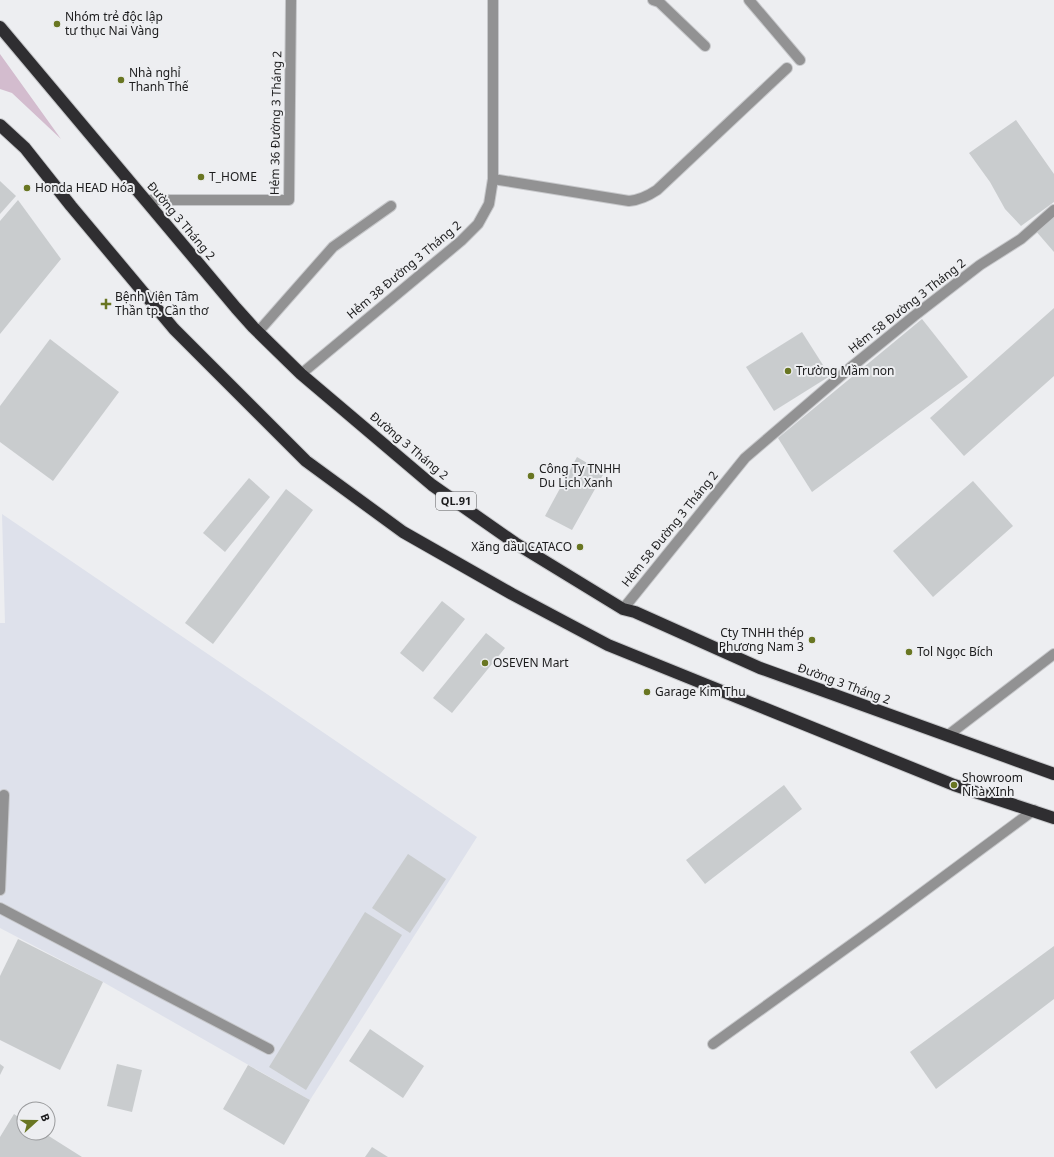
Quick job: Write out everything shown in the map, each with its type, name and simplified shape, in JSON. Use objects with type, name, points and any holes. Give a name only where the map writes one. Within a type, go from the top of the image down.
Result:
[{"type":"highway","name":"Đường 3 Tháng 2","points":[[0,28],[236,308],[258,332],[301,374],[432,485],[516,543],[623,609],[635,612],[760,668],[1054,774]]},
{"type":"highway","points":[[0,125],[25,148],[71,206],[174,329],[306,461],[402,532],[512,594],[608,645],[954,785],[1034,810],[1054,818]]},
{"type":"street","name":"Hẻm 36 Đường 3 Tháng 2","points":[[145,200],[289,200],[291,0]]},
{"type":"street","name":"Hẻm 38 Đường 3 Tháng 2","points":[[301,374],[461,241],[478,224],[489,204],[493,178],[493,0]]},
{"type":"street","points":[[653,0],[660,2],[705,46]]},
{"type":"street","points":[[749,0],[800,60]]},
{"type":"street","points":[[493,178],[629,201],[638,200],[657,190],[787,68]]},
{"type":"street","points":[[258,332],[333,247],[392,206]]},
{"type":"street","name":"Hẻm 58 Đường 3 Tháng 2","points":[[623,609],[745,458],[850,368],[914,316],[980,265],[1020,239],[1054,210]]},
{"type":"street","points":[[947,736],[1054,654]]},
{"type":"street","points":[[0,890],[4,795]]},
{"type":"street","points":[[713,1044],[884,921],[1034,810]]},
{"type":"street","points":[[0,908],[269,1048]]},
{"type":"shaded area","points":[[0,54],[61,139],[12,93],[0,89]]},
{"type":"shaded area","points":[[2,514],[477,837],[310,1100],[103,982],[0,928],[0,623],[5,623]]},
{"type":"building","points":[[1016,120],[1054,174],[1054,202],[1021,226],[1005,209],[990,182],[969,153]]},
{"type":"building","points":[[0,181],[16,196],[0,214]]},
{"type":"building","points":[[18,200],[61,259],[0,334],[0,221]]},
{"type":"building","points":[[1054,213],[1054,252],[1035,230]]},
{"type":"building","points":[[1054,308],[1054,376],[964,456],[930,418]]},
{"type":"building","points":[[922,319],[968,377],[812,492],[778,438]]},
{"type":"building","name":"Trường Mầm non","points":[[802,332],[830,376],[774,411],[746,367]]},
{"type":"building","points":[[50,339],[119,392],[53,481],[0,442],[0,406]]},
{"type":"building","points":[[577,457],[604,473],[572,530],[545,516]]},
{"type":"building","points":[[249,478],[270,497],[225,552],[203,533]]},
{"type":"building","points":[[973,481],[1013,526],[933,597],[893,551]]},
{"type":"building","points":[[286,489],[313,510],[213,644],[185,623]]},
{"type":"building","points":[[442,601],[465,619],[423,672],[400,653]]},
{"type":"building","points":[[486,633],[505,648],[452,713],[433,698]]},
{"type":"building","points":[[784,785],[802,809],[705,884],[686,860]]},
{"type":"building","points":[[408,854],[446,879],[410,933],[372,908]]},
{"type":"building","points":[[365,912],[402,935],[306,1090],[269,1067]]},
{"type":"building","points":[[18,939],[103,982],[60,1070],[0,1040],[0,976]]},
{"type":"building","points":[[1054,946],[1054,999],[936,1089],[910,1052]]},
{"type":"building","points":[[370,1029],[424,1066],[403,1098],[349,1061]]},
{"type":"building","points":[[0,1064],[4,1067],[0,1075]]},
{"type":"building","points":[[117,1064],[142,1070],[132,1112],[107,1106]]},
{"type":"building","points":[[248,1065],[310,1100],[284,1145],[223,1109]]},
{"type":"building","points":[[14,1114],[16,1115],[16,1141],[56,1141],[82,1157],[0,1157],[0,1137]]},
{"type":"building","points":[[372,1147],[388,1157],[365,1157]]},
{"type":"place","name":"Nhóm trẻ độc lập tư thục Nai Vàng","points":[[57,24]]},
{"type":"place","name":"Nhà nghỉ Thanh Thế","points":[[121,80]]},
{"type":"place","name":"T_HOME","points":[[201,177]]},
{"type":"place","name":"Honda HEAD Hóa","points":[[27,188]]},
{"type":"place","name":"Bệnh Viện Tâm Thần tp. Cần thơ","points":[[106,304]]},
{"type":"place","name":"Trường Mầm non","points":[[788,371]]},
{"type":"place","name":"Công Ty TNHH Du Lịch Xanh","points":[[531,476]]},
{"type":"place","name":"Xăng dầu CATACO","points":[[580,547]]},
{"type":"place","name":"Cty TNHH thép Phương Nam 3","points":[[812,640]]},
{"type":"place","name":"Tol Ngọc Bích","points":[[909,652]]},
{"type":"place","name":"OSEVEN Mart","points":[[485,663]]},
{"type":"place","name":"Garage Kim Thu","points":[[647,692]]},
{"type":"place","name":"Showroom Nhà XInh","points":[[954,785]]}]
